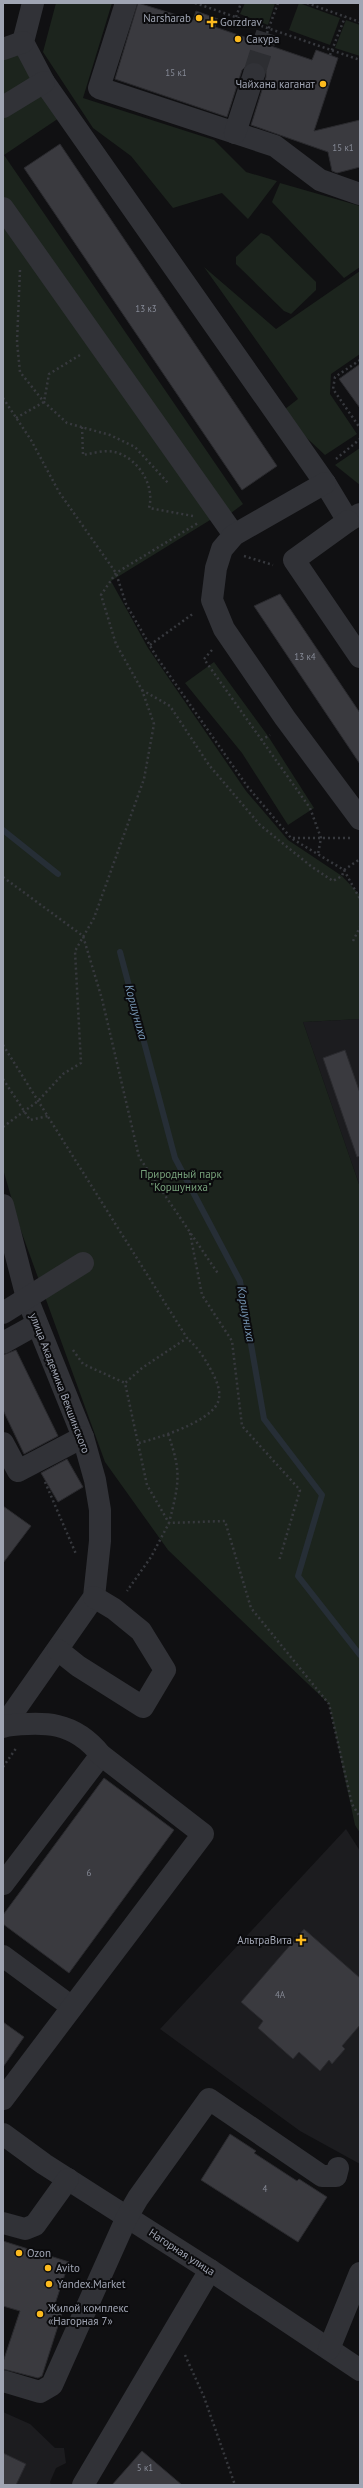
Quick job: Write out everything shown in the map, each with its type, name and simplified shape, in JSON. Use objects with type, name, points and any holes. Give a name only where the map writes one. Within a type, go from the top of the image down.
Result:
[{"type":"street","points":[[33,3],[23,42],[44,82],[325,483],[354,518],[294,560],[360,657]]},
{"type":"street","points":[[126,3],[98,88],[275,146],[320,180],[360,194]]},
{"type":"street","points":[[3,49],[23,42]]},
{"type":"street","points":[[236,133],[254,74]]},
{"type":"street","points":[[3,107],[44,82]]},
{"type":"street","points":[[3,208],[228,542]]},
{"type":"street","points":[[325,483],[228,542],[216,568],[212,600],[229,636],[285,718],[356,829]]},
{"type":"street","name":"улица Академика Векшинского","points":[[3,1205],[7,1235],[27,1298],[83,1437],[95,1480],[100,1510],[100,1541],[94,1597],[3,1727]]},
{"type":"street","points":[[3,1313],[83,1263]]},
{"type":"street","points":[[3,1343],[37,1324]]},
{"type":"street","points":[[3,1443],[18,1471],[83,1437]]},
{"type":"street","points":[[58,1650],[78,1666],[143,1707],[165,1670],[141,1630],[114,1609],[94,1597]]},
{"type":"street","points":[[3,1727],[34,1722],[74,1730],[91,1743],[101,1755],[203,1834],[3,2099]]},
{"type":"street","points":[[3,1884],[101,1755]]},
{"type":"street","points":[[3,1956],[72,2007]]},
{"type":"street","points":[[3,2381],[40,2392],[52,2385],[127,2217],[138,2198],[209,2099],[322,2176],[336,2176],[338,2168]]},
{"type":"street","name":"Нагорная улица","points":[[3,2134],[68,2179],[210,2270],[360,2370]]},
{"type":"street","points":[[3,2224],[25,2229],[36,2225],[68,2179]]},
{"type":"street","points":[[83,2485],[210,2270]]},
{"type":"street","points":[[329,2349],[359,2281]]},
{"type":"path","points":[[195,3],[360,60]]},
{"type":"path","points":[[236,17],[241,3]]},
{"type":"path","points":[[267,33],[278,3]]},
{"type":"path","points":[[307,3],[360,22]]},
{"type":"path","points":[[330,55],[345,17]]},
{"type":"path","points":[[20,268],[17,342],[20,372],[44,402],[67,423],[110,435],[136,448],[172,486]]},
{"type":"path","points":[[16,418],[44,402],[50,374],[80,355]]},
{"type":"path","points":[[360,360],[335,377],[333,389],[360,428]]},
{"type":"path","points":[[3,398],[31,440],[59,492],[116,573],[126,604],[150,645],[247,786],[290,838],[344,870],[360,899]]},
{"type":"path","points":[[82,427],[84,455],[99,452],[117,452],[131,461],[145,475],[152,498],[149,508],[199,517]]},
{"type":"path","points":[[334,460],[360,439]]},
{"type":"path","points":[[3,1127],[38,1101],[63,1074],[81,1063],[75,951],[94,918],[144,779],[154,724],[142,690],[116,644],[101,595],[116,573],[199,522]]},
{"type":"path","points":[[228,542],[305,576]]},
{"type":"path","points":[[150,645],[212,600]]},
{"type":"path","points":[[209,655],[204,659],[310,808],[321,838],[318,854]]},
{"type":"path","points":[[142,690],[170,706],[209,766],[260,825],[312,867],[333,880],[342,876],[344,870],[360,858]]},
{"type":"path","points":[[290,838],[321,838],[356,829]]},
{"type":"path","points":[[3,877],[84,936],[102,999],[139,1157],[219,1274]]},
{"type":"path","points":[[353,941],[360,927]]},
{"type":"path","points":[[3,1045],[187,1338],[200,1350],[218,1384],[218,1403],[214,1410],[199,1420],[168,1434],[139,1443]]},
{"type":"path","points":[[3,1079],[30,1120],[48,1116]]},
{"type":"path","points":[[189,1231],[202,1295],[232,1341],[242,1426],[300,1490],[279,1561]]},
{"type":"path","points":[[125,1383],[142,1368],[187,1338]]},
{"type":"path","points":[[70,1345],[83,1364],[125,1383]]},
{"type":"path","points":[[125,1383],[139,1443],[140,1460],[148,1485],[170,1523]]},
{"type":"path","points":[[114,1609],[150,1557],[170,1523],[178,1486],[178,1463],[168,1434]]},
{"type":"path","points":[[43,1476],[79,1562]]},
{"type":"path","points":[[170,1523],[225,1521],[251,1608],[329,1704],[352,1804],[360,1817]]},
{"type":"path","points":[[3,1767],[34,1722]]},
{"type":"path","points":[[174,2331],[204,2397],[235,2485]]},
{"type":"shaded area","points":[[360,1019],[360,1187],[303,1022]]},
{"type":"shaded area","name":"АльтраВита","points":[[346,1829],[360,1851],[360,2164],[300,2131],[160,2029]]},
{"type":"shaded area","points":[[3,2412],[30,2424],[55,2448],[64,2448],[66,2463],[56,2468],[50,2482],[51,2485],[3,2485]]},
{"type":"green space","points":[[56,3],[112,3],[83,98],[214,140],[246,172],[277,181],[248,219],[222,193],[173,208],[131,156],[93,128],[43,52]]},
{"type":"green space","points":[[245,3],[275,3],[268,25],[240,14]]},
{"type":"green space","points":[[299,3],[340,18],[330,45],[289,30]]},
{"type":"green space","points":[[346,20],[360,25],[360,56],[335,48]]},
{"type":"green space","points":[[3,53],[19,53],[33,81],[3,99]]},
{"type":"green space","points":[[42,91],[59,118],[4,155],[243,504],[227,516],[3,197],[3,115]]},
{"type":"green space","points":[[280,183],[360,206],[360,267],[344,278],[272,202]]},
{"type":"green space","name":"Природный парк \"Коршуниха\"","points":[[3,220],[215,517],[111,581],[148,648],[246,791],[288,840],[342,876],[360,895],[360,1019],[303,1022],[360,1187],[360,1833],[355,1825],[329,1704],[168,1550],[105,1462],[20,1228],[3,1169]]},
{"type":"green space","points":[[261,233],[269,236],[316,282],[316,290],[291,314],[284,311],[236,264],[236,257]]},
{"type":"green space","points":[[204,267],[276,329],[360,271],[360,354],[331,374],[330,394],[357,434],[325,455],[280,413],[298,399]]},
{"type":"green space","points":[[360,448],[360,485],[335,465]]},
{"type":"green space","points":[[214,662],[268,736],[314,808],[288,825],[242,753],[185,683]]},
{"type":"building","points":[[138,3],[193,20],[196,11],[218,19],[215,27],[312,60],[316,50],[338,58],[314,131],[360,120],[360,167],[337,173],[332,171],[328,152],[251,125],[266,77],[266,71],[258,62],[251,62],[242,70],[227,117],[115,79]]},
{"type":"building","points":[[60,144],[277,466],[242,490],[24,168]]},
{"type":"building","points":[[360,364],[360,408],[339,379]]},
{"type":"building","points":[[280,594],[360,713],[360,764],[254,606]]},
{"type":"building","points":[[345,1050],[360,1093],[360,1156],[357,1157],[323,1058]]},
{"type":"building","points":[[16,1350],[58,1436],[24,1454],[3,1410],[3,1355]]},
{"type":"building","points":[[67,1459],[83,1487],[58,1502],[41,1473]]},
{"type":"building","points":[[3,1506],[31,1526],[3,1563]]},
{"type":"building","points":[[104,1778],[174,1830],[69,1973],[3,1924],[3,1915]]},
{"type":"building","points":[[304,1929],[360,1978],[360,2025],[342,2046],[345,2049],[332,2064],[329,2060],[320,2071],[299,2052],[293,2059],[258,2028],[263,2021],[241,2002]]},
{"type":"building","points":[[3,2022],[24,2037],[3,2067]]},
{"type":"building","points":[[230,2134],[256,2151],[254,2153],[297,2181],[299,2179],[327,2197],[298,2242],[201,2180]]},
{"type":"building","name":"Жилой комплекс «Нагорная 7»","points":[[3,2241],[69,2262],[55,2304],[64,2307],[42,2376],[38,2378],[3,2369],[3,2362],[20,2311],[3,2306]]},
{"type":"building","points":[[142,2451],[182,2485],[112,2485]]},
{"type":"building","points":[[3,2453],[26,2464],[16,2485],[3,2485]]},
{"type":"waterway","name":"Коршуниха","points":[[3,830],[58,874]]},
{"type":"waterway","name":"Коршуниха","points":[[120,952],[175,1158],[240,1281],[264,1419],[322,1495],[298,1576],[360,1655]]},
{"type":"tunnel","points":[[254,74],[267,33]]},
{"type":"place","name":"Narsharab","points":[[199,18]]},
{"type":"place","name":"Gorzdrav","points":[[212,22]]},
{"type":"place","name":"Сакура","points":[[238,39]]},
{"type":"place","name":"Чайхана каганат","points":[[323,84]]},
{"type":"place","name":"АльтраВита","points":[[301,1940]]},
{"type":"place","name":"Ozon","points":[[19,2253]]},
{"type":"place","name":"Avito","points":[[48,2268]]},
{"type":"place","name":"Yandex.Market","points":[[49,2284]]},
{"type":"place","name":"Жилой комплекс «Нагорная 7»","points":[[40,2314]]}]
